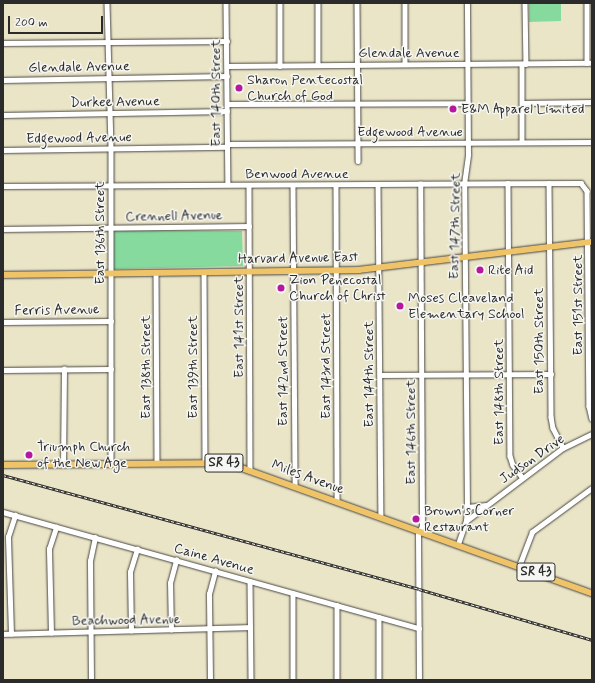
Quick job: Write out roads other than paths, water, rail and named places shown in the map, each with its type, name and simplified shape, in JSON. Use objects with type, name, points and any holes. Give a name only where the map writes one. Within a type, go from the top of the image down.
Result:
[{"type":"main road","name":"Harvard Avenue East","points":[[3,275],[337,270],[465,258],[590,242]]},
{"type":"main road","name":"Miles Avenue","points":[[3,465],[228,463],[250,469],[592,592]]},
{"type":"street","name":"East 136th Street","points":[[107,3],[111,149],[111,464]]},
{"type":"street","name":"East 140th Street","points":[[226,3],[228,184]]},
{"type":"street","points":[[280,3],[280,66]]},
{"type":"street","points":[[318,3],[318,65]]},
{"type":"street","points":[[357,3],[358,161]]},
{"type":"street","points":[[405,3],[405,64]]},
{"type":"street","name":"East 147th Street","points":[[458,544],[466,521],[464,184],[468,142],[467,3]]},
{"type":"street","points":[[522,142],[525,3]]},
{"type":"street","points":[[587,3],[590,63]]},
{"type":"street","points":[[3,43],[227,41]]},
{"type":"street","name":"Glendale Avenue","points":[[227,66],[590,63]]},
{"type":"street","name":"Glendale Avenue","points":[[3,80],[227,76]]},
{"type":"street","points":[[522,103],[592,102]]},
{"type":"street","points":[[227,104],[468,103]]},
{"type":"street","name":"Durkee Avenue","points":[[3,115],[227,111]]},
{"type":"street","name":"Edgewood Avenue","points":[[3,150],[358,143],[592,142]]},
{"type":"street","name":"East 148th Street","points":[[508,183],[510,456],[513,465],[522,477]]},
{"type":"street","name":"East 150th Street","points":[[549,183],[551,417],[553,428],[563,448]]},
{"type":"street","name":"Benwood Avenue","points":[[3,186],[111,184],[228,184],[249,186],[336,184],[581,183],[587,191]]},
{"type":"street","name":"East 143rd Street","points":[[336,184],[337,500]]},
{"type":"street","name":"East 144th Street","points":[[378,184],[381,516]]},
{"type":"street","name":"East 146th Street","points":[[419,680],[418,535],[420,530],[422,375],[420,184]]},
{"type":"street","name":"East 142nd Street","points":[[293,185],[295,486]]},
{"type":"street","name":"East 141st Street","points":[[249,186],[250,469]]},
{"type":"street","name":"East 151st Street","points":[[587,191],[590,242],[589,406],[592,419]]},
{"type":"street","name":"Crennell Avenue","points":[[3,230],[111,227],[249,226]]},
{"type":"street","name":"East 138th Street","points":[[156,272],[157,463]]},
{"type":"street","name":"East 139th Street","points":[[204,272],[205,463]]},
{"type":"street","name":"Ferris Avenue","points":[[3,322],[111,321]]},
{"type":"street","points":[[63,465],[64,369]]},
{"type":"street","points":[[3,370],[111,369]]},
{"type":"street","points":[[380,375],[551,374]]},
{"type":"street","name":"Judson Drive","points":[[466,521],[522,477],[563,448],[592,434]]},
{"type":"street","points":[[519,566],[532,532],[592,488]]},
{"type":"street","points":[[466,509],[486,505]]},
{"type":"street","points":[[466,509],[479,511]]},
{"type":"street","name":"Caine Avenue","points":[[3,512],[419,628]]},
{"type":"street","points":[[11,634],[8,537],[15,515]]},
{"type":"street","points":[[51,632],[49,549],[56,527]]},
{"type":"street","points":[[91,680],[90,561],[95,538]]},
{"type":"street","points":[[131,631],[130,572],[137,549]]},
{"type":"street","points":[[171,630],[170,583],[176,560]]},
{"type":"street","points":[[210,680],[209,594],[215,571]]},
{"type":"street","points":[[250,581],[251,680]]},
{"type":"street","points":[[293,593],[293,680]]},
{"type":"street","points":[[337,605],[337,680]]},
{"type":"street","points":[[379,617],[379,680]]},
{"type":"street","name":"Beachwood Avenue","points":[[3,634],[250,628]]},
{"type":"railway","points":[[3,475],[419,589],[592,640]]},
{"type":"place","name":"Sharon Pentecostal Church of God","points":[[239,88]]},
{"type":"place","name":"E&M Apparel Limited","points":[[453,109]]},
{"type":"place","name":"Rite Aid","points":[[480,270]]},
{"type":"place","name":"Zion Penecostal Church of Christ","points":[[281,288]]},
{"type":"place","name":"Moses Cleaveland Elementary School","points":[[400,306]]},
{"type":"place","name":"Triumph Church of the New Age","points":[[29,455]]},
{"type":"place","name":"Brown's Corner Restaurant","points":[[416,519]]}]
